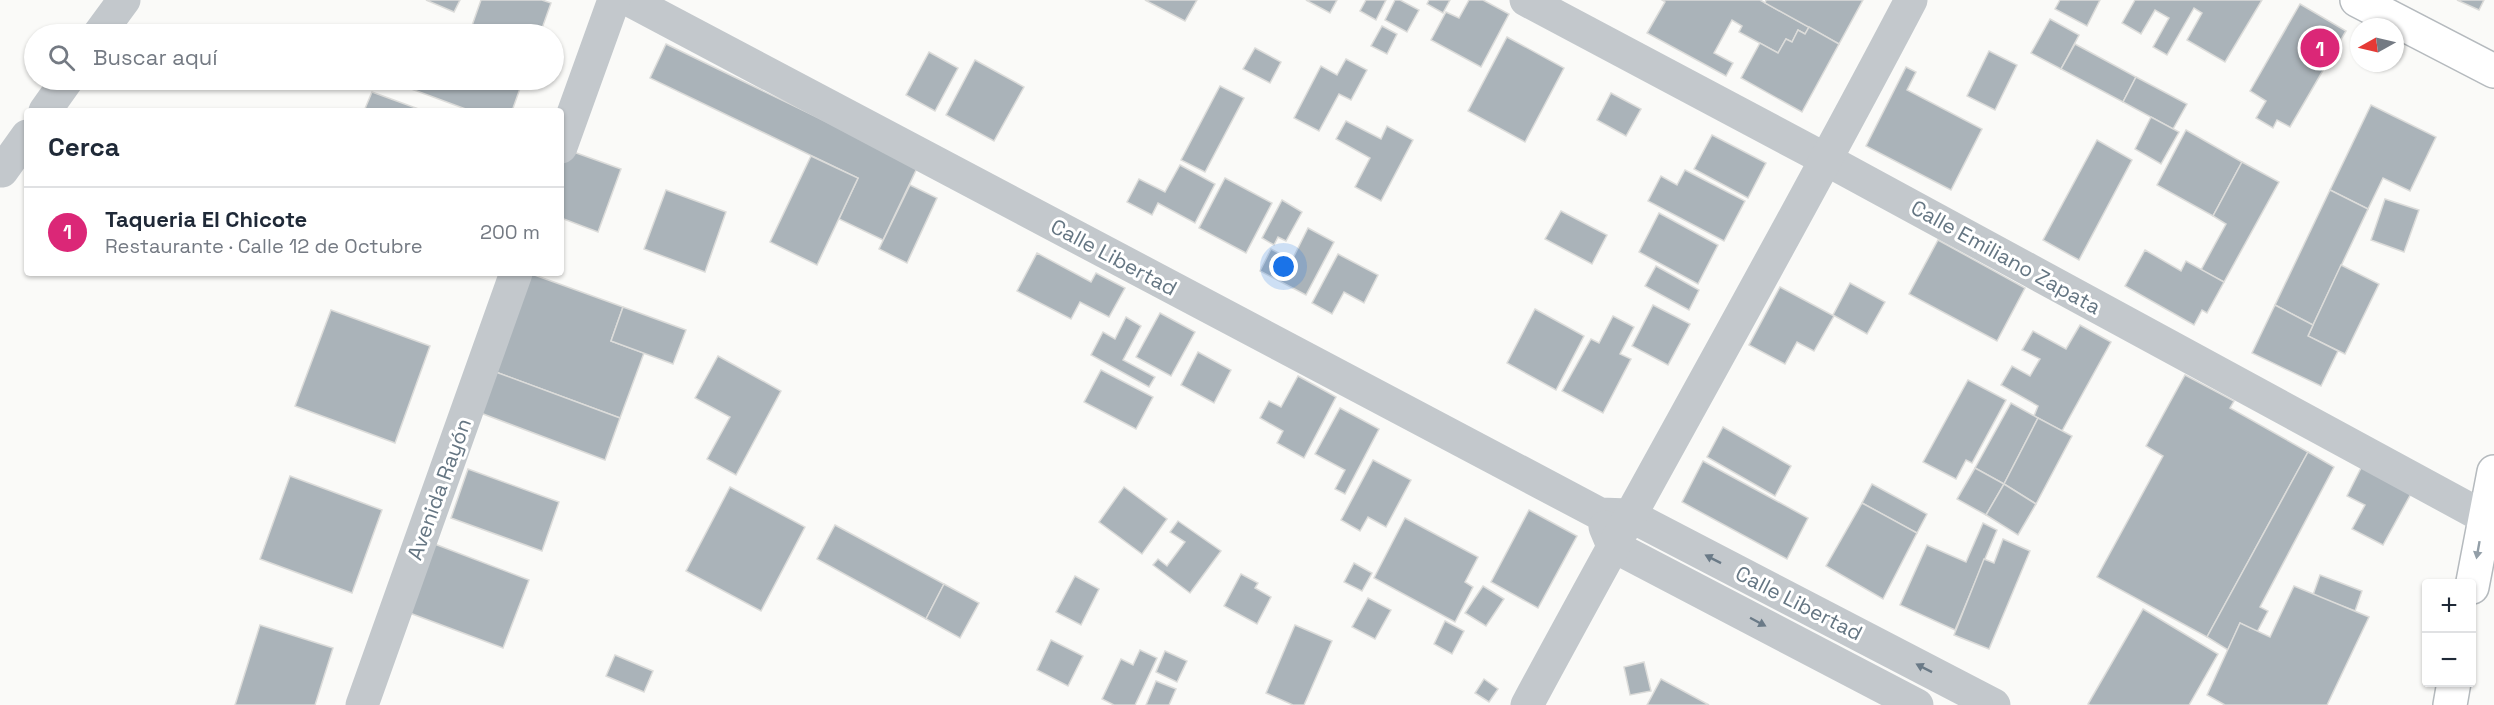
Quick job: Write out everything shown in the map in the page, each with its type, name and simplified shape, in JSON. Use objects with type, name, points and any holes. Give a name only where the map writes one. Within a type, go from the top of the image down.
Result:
[{"type":"main road","points":[[2357,0],[2494,71]]},
{"type":"main road","points":[[2473,579],[2494,472]]},
{"type":"main road","points":[[2450,705],[2453,687]]},
{"type":"street","points":[[106,24],[124,0]]},
{"type":"street","points":[[564,139],[614,0]]},
{"type":"street","name":"Calle Libertad","points":[[629,0],[1614,515],[1948,694],[1994,705]]},
{"type":"street","name":"Calle Emiliano Zapata","points":[[1526,0],[1827,160],[2484,517]]},
{"type":"street","points":[[1527,705],[1612,546],[1614,515],[1827,160],[1911,0]]},
{"type":"street","points":[[47,108],[60,90]]},
{"type":"street","points":[[2,171],[24,140]]},
{"type":"street","name":"Avenida Rayón","points":[[362,705],[515,276]]},
{"type":"street","name":"Calle Libertad","points":[[1612,546],[1917,705]]},
{"type":"building","points":[[426,0],[460,0],[454,12]]},
{"type":"building","points":[[481,0],[542,0],[551,3],[544,24],[473,24]]},
{"type":"building","points":[[1145,0],[1197,0],[1185,21]]},
{"type":"building","points":[[1306,0],[1337,0],[1330,13]]},
{"type":"building","points":[[1366,0],[1386,0],[1376,20],[1360,11]]},
{"type":"building","points":[[1395,0],[1400,0],[1419,10],[1407,32],[1385,20]]},
{"type":"building","points":[[1429,0],[1450,0],[1443,13],[1427,4]]},
{"type":"building","points":[[1469,0],[1483,0],[1509,14],[1481,67],[1431,40],[1446,12],[1459,18]]},
{"type":"building","points":[[1662,0],[1760,0],[1809,27],[1805,34],[1798,30],[1792,42],[1786,39],[1778,53],[1739,32],[1742,26],[1732,20],[1714,53],[1733,63],[1726,76],[1647,33],[1665,2]]},
{"type":"building","points":[[1766,0],[1863,0],[1839,44],[1765,3]]},
{"type":"building","points":[[2060,0],[2100,0],[2087,26],[2055,9]]},
{"type":"building","points":[[2135,0],[2262,0],[2225,62],[2187,40],[2202,13],[2194,8],[2167,55],[2153,47],[2169,18],[2155,10],[2141,34],[2122,23]]},
{"type":"building","points":[[2457,0],[2484,0],[2479,10]]},
{"type":"building","points":[[2300,4],[2346,31],[2290,127],[2277,120],[2273,128],[2256,118],[2266,101],[2250,91]]},
{"type":"building","points":[[2050,19],[2079,35],[2061,69],[2031,53]]},
{"type":"building","points":[[1382,26],[1397,34],[1387,54],[1371,46]]},
{"type":"building","points":[[1809,27],[1839,44],[1802,112],[1741,78],[1760,43],[1778,53],[1786,39],[1792,42],[1798,30],[1805,34]]},
{"type":"building","points":[[1507,37],[1564,68],[1525,142],[1468,111]]},
{"type":"building","points":[[666,44],[918,166],[883,240],[839,219],[858,178],[650,78]]},
{"type":"building","points":[[2075,44],[2136,77],[2123,102],[2061,69]]},
{"type":"building","points":[[1255,48],[1281,62],[1270,83],[1243,69]]},
{"type":"building","points":[[1989,51],[2017,65],[1995,110],[1967,96]]},
{"type":"building","points":[[929,52],[958,68],[935,111],[906,95]]},
{"type":"building","points":[[1346,59],[1367,70],[1351,100],[1339,94],[1319,131],[1294,118],[1321,66],[1337,75]]},
{"type":"building","points":[[975,60],[1024,87],[994,141],[946,115]]},
{"type":"building","points":[[1906,67],[1916,72],[1907,90],[1982,129],[1951,190],[1866,146]]},
{"type":"building","points":[[2136,77],[2187,104],[2173,129],[2123,102]]},
{"type":"building","points":[[1220,86],[1244,98],[1205,172],[1181,160]]},
{"type":"building","points":[[414,90],[519,90],[513,108],[463,108]]},
{"type":"building","points":[[372,92],[416,108],[365,108]]},
{"type":"building","points":[[1611,93],[1641,109],[1626,136],[1597,120]]},
{"type":"building","points":[[2371,105],[2436,137],[2410,191],[2383,178],[2368,209],[2330,190]]},
{"type":"building","points":[[2151,117],[2179,132],[2161,164],[2135,149]]},
{"type":"building","points":[[1346,121],[1381,139],[1387,126],[1413,140],[1381,201],[1355,187],[1370,158],[1336,139]]},
{"type":"building","points":[[2186,130],[2242,162],[2213,216],[2157,185]]},
{"type":"building","points":[[1712,135],[1766,163],[1748,198],[1694,169]]},
{"type":"building","points":[[2097,140],[2132,160],[2079,260],[2043,240]]},
{"type":"building","points":[[568,150],[621,169],[598,232],[564,219],[564,160]]},
{"type":"building","points":[[811,156],[858,178],[817,265],[770,242]]},
{"type":"building","points":[[2242,162],[2279,182],[2224,282],[2201,270],[2226,224],[2213,216]]},
{"type":"building","points":[[1180,165],[1215,184],[1195,223],[1158,203],[1152,215],[1127,202],[1139,179],[1165,192]]},
{"type":"building","points":[[1685,170],[1745,201],[1724,241],[1648,201],[1661,176],[1677,185]]},
{"type":"building","points":[[1225,178],[1272,203],[1246,253],[1199,228]]},
{"type":"building","points":[[910,185],[937,198],[907,263],[879,249]]},
{"type":"building","points":[[666,190],[726,212],[705,272],[644,249]]},
{"type":"building","points":[[2330,190],[2368,209],[2313,325],[2275,305]]},
{"type":"building","points":[[2385,199],[2419,210],[2404,252],[2371,240]]},
{"type":"building","points":[[1282,200],[1302,212],[1286,241],[1278,237],[1274,245],[1262,238]]},
{"type":"building","points":[[1561,211],[1607,235],[1592,264],[1545,239]]},
{"type":"building","points":[[1659,213],[1718,245],[1698,284],[1639,252]]},
{"type":"building","points":[[1308,228],[1334,242],[1306,295],[1260,271],[1271,249],[1292,260]]},
{"type":"building","points":[[1938,240],[2025,288],[1997,341],[1909,294]]},
{"type":"building","points":[[2145,250],[2181,271],[2186,261],[2224,282],[2207,313],[2202,310],[2194,325],[2125,286]]},
{"type":"building","points":[[1037,253],[1091,282],[1096,273],[1125,288],[1109,317],[1080,302],[1071,319],[1017,291]]},
{"type":"building","points":[[1338,254],[1378,275],[1364,303],[1344,292],[1332,314],[1312,303]]},
{"type":"building","points":[[2341,265],[2379,284],[2345,354],[2308,336]]},
{"type":"building","points":[[1656,266],[1699,290],[1689,310],[1645,286]]},
{"type":"building","points":[[528,276],[537,276],[623,307],[611,341],[644,353],[620,418],[493,371]]},
{"type":"building","points":[[1850,283],[1885,302],[1867,334],[1833,315]]},
{"type":"building","points":[[1780,287],[1834,316],[1814,351],[1797,342],[1785,364],[1749,345]]},
{"type":"building","points":[[1653,305],[1690,324],[1668,365],[1632,346]]},
{"type":"building","points":[[2275,305],[2313,325],[2308,336],[2338,351],[2321,386],[2252,353]]},
{"type":"building","points":[[623,307],[686,330],[673,364],[611,341]]},
{"type":"building","points":[[1535,309],[1584,336],[1556,390],[1507,363]]},
{"type":"building","points":[[331,310],[430,346],[395,443],[295,406]]},
{"type":"building","points":[[1160,313],[1195,332],[1171,376],[1136,357]]},
{"type":"building","points":[[1613,316],[1634,327],[1620,354],[1631,359],[1603,413],[1562,391],[1591,339],[1599,343]]},
{"type":"building","points":[[1126,317],[1141,326],[1123,360],[1155,377],[1149,387],[1091,355],[1103,332],[1115,339]]},
{"type":"building","points":[[2080,325],[2111,342],[2062,431],[2034,416],[2038,406],[2001,385],[2012,366],[2030,376],[2040,359],[2022,350],[2033,331],[2066,349]]},
{"type":"building","points":[[1198,352],[1231,370],[1214,403],[1181,385]]},
{"type":"building","points":[[718,356],[781,391],[736,475],[707,459],[730,417],[695,398]]},
{"type":"building","points":[[1101,370],[1153,397],[1136,429],[1084,402]]},
{"type":"building","points":[[493,371],[620,418],[605,460],[478,412]]},
{"type":"building","points":[[2185,375],[2234,401],[2230,408],[2308,452],[2207,637],[2097,577],[2163,456],[2146,446]]},
{"type":"building","points":[[1298,376],[1336,397],[1304,458],[1277,443],[1283,431],[1260,418],[1269,401],[1281,407]]},
{"type":"building","points":[[1968,380],[2006,400],[1972,463],[1966,460],[1956,479],[1923,462]]},
{"type":"building","points":[[2011,403],[2038,418],[2004,484],[1975,468]]},
{"type":"building","points":[[1340,408],[1379,429],[1345,494],[1335,489],[1345,470],[1315,454]]},
{"type":"building","points":[[2038,418],[2072,436],[2036,504],[2004,484]]},
{"type":"building","points":[[1723,427],[1791,466],[1775,496],[1707,457]]},
{"type":"building","points":[[2308,452],[2334,467],[2260,607],[2268,611],[2257,632],[2240,623],[2228,650],[2207,637]]},
{"type":"building","points":[[1373,460],[1411,480],[1386,527],[1368,517],[1360,531],[1341,520]]},
{"type":"building","points":[[1703,461],[1808,518],[1787,559],[1682,502]]},
{"type":"building","points":[[2363,464],[2413,490],[2383,545],[2352,529],[2365,505],[2347,496]]},
{"type":"building","points":[[1975,468],[2004,484],[1986,515],[1957,499]]},
{"type":"building","points":[[468,469],[559,502],[542,551],[451,518]]},
{"type":"building","points":[[290,476],[382,510],[352,593],[260,559]]},
{"type":"building","points":[[1872,484],[1927,514],[1917,533],[1862,503]]},
{"type":"building","points":[[2004,484],[2036,504],[2018,535],[1986,515]]},
{"type":"building","points":[[730,487],[805,527],[761,611],[686,571]]},
{"type":"building","points":[[1124,487],[1167,519],[1142,554],[1099,522]]},
{"type":"building","points":[[1862,503],[1917,533],[1883,599],[1826,566]]},
{"type":"building","points":[[1529,510],[1577,536],[1538,608],[1491,582]]},
{"type":"building","points":[[1405,518],[1478,557],[1465,582],[1473,587],[1455,622],[1374,578]]},
{"type":"building","points":[[1178,521],[1221,551],[1190,593],[1153,565],[1158,559],[1167,566],[1185,542],[1170,532]]},
{"type":"building","points":[[1983,523],[1997,530],[1955,630],[1900,605],[1927,545],[1966,562]]},
{"type":"building","points":[[835,525],[944,584],[926,619],[817,559]]},
{"type":"building","points":[[2003,539],[2030,551],[1989,649],[1954,635],[1984,559],[1994,563]]},
{"type":"building","points":[[432,543],[529,580],[503,648],[407,612]]},
{"type":"building","points":[[1354,563],[1372,573],[1362,591],[1344,582]]},
{"type":"building","points":[[1241,574],[1258,583],[1255,588],[1271,597],[1257,624],[1224,606]]},
{"type":"building","points":[[2320,575],[2362,591],[2355,611],[2313,595]]},
{"type":"building","points":[[1075,576],[1099,589],[1081,625],[1056,612]]},
{"type":"building","points":[[944,584],[979,603],[960,638],[926,619]]},
{"type":"building","points":[[1483,586],[1504,599],[1486,626],[1465,613]]},
{"type":"building","points":[[2294,586],[2369,617],[2327,705],[2225,705],[2207,695],[2240,623],[2270,637]]},
{"type":"building","points":[[1368,598],[1391,610],[1375,639],[1352,627]]},
{"type":"building","points":[[2143,609],[2218,654],[2189,705],[2088,704]]},
{"type":"building","points":[[1445,621],[1464,631],[1452,654],[1434,644]]},
{"type":"building","points":[[260,625],[333,648],[315,705],[235,705]]},
{"type":"building","points":[[1295,625],[1332,641],[1304,705],[1293,705],[1266,693]]},
{"type":"building","points":[[1051,640],[1083,656],[1068,686],[1037,670]]},
{"type":"building","points":[[1140,650],[1157,658],[1135,705],[1114,705],[1102,699],[1121,659],[1133,665]]},
{"type":"building","points":[[1165,651],[1187,661],[1177,682],[1156,672]]},
{"type":"building","points":[[615,655],[653,671],[644,692],[606,676]]},
{"type":"building","points":[[1644,662],[1651,691],[1630,695],[1624,667]]},
{"type":"building","points":[[1484,679],[1498,689],[1489,702],[1475,693]]},
{"type":"building","points":[[1661,679],[1709,705],[1647,705]]},
{"type":"building","points":[[1156,681],[1176,689],[1169,705],[1146,705]]},
{"type":"place","name":"Taqueria El Chicote","points":[[2320,48]]}]
